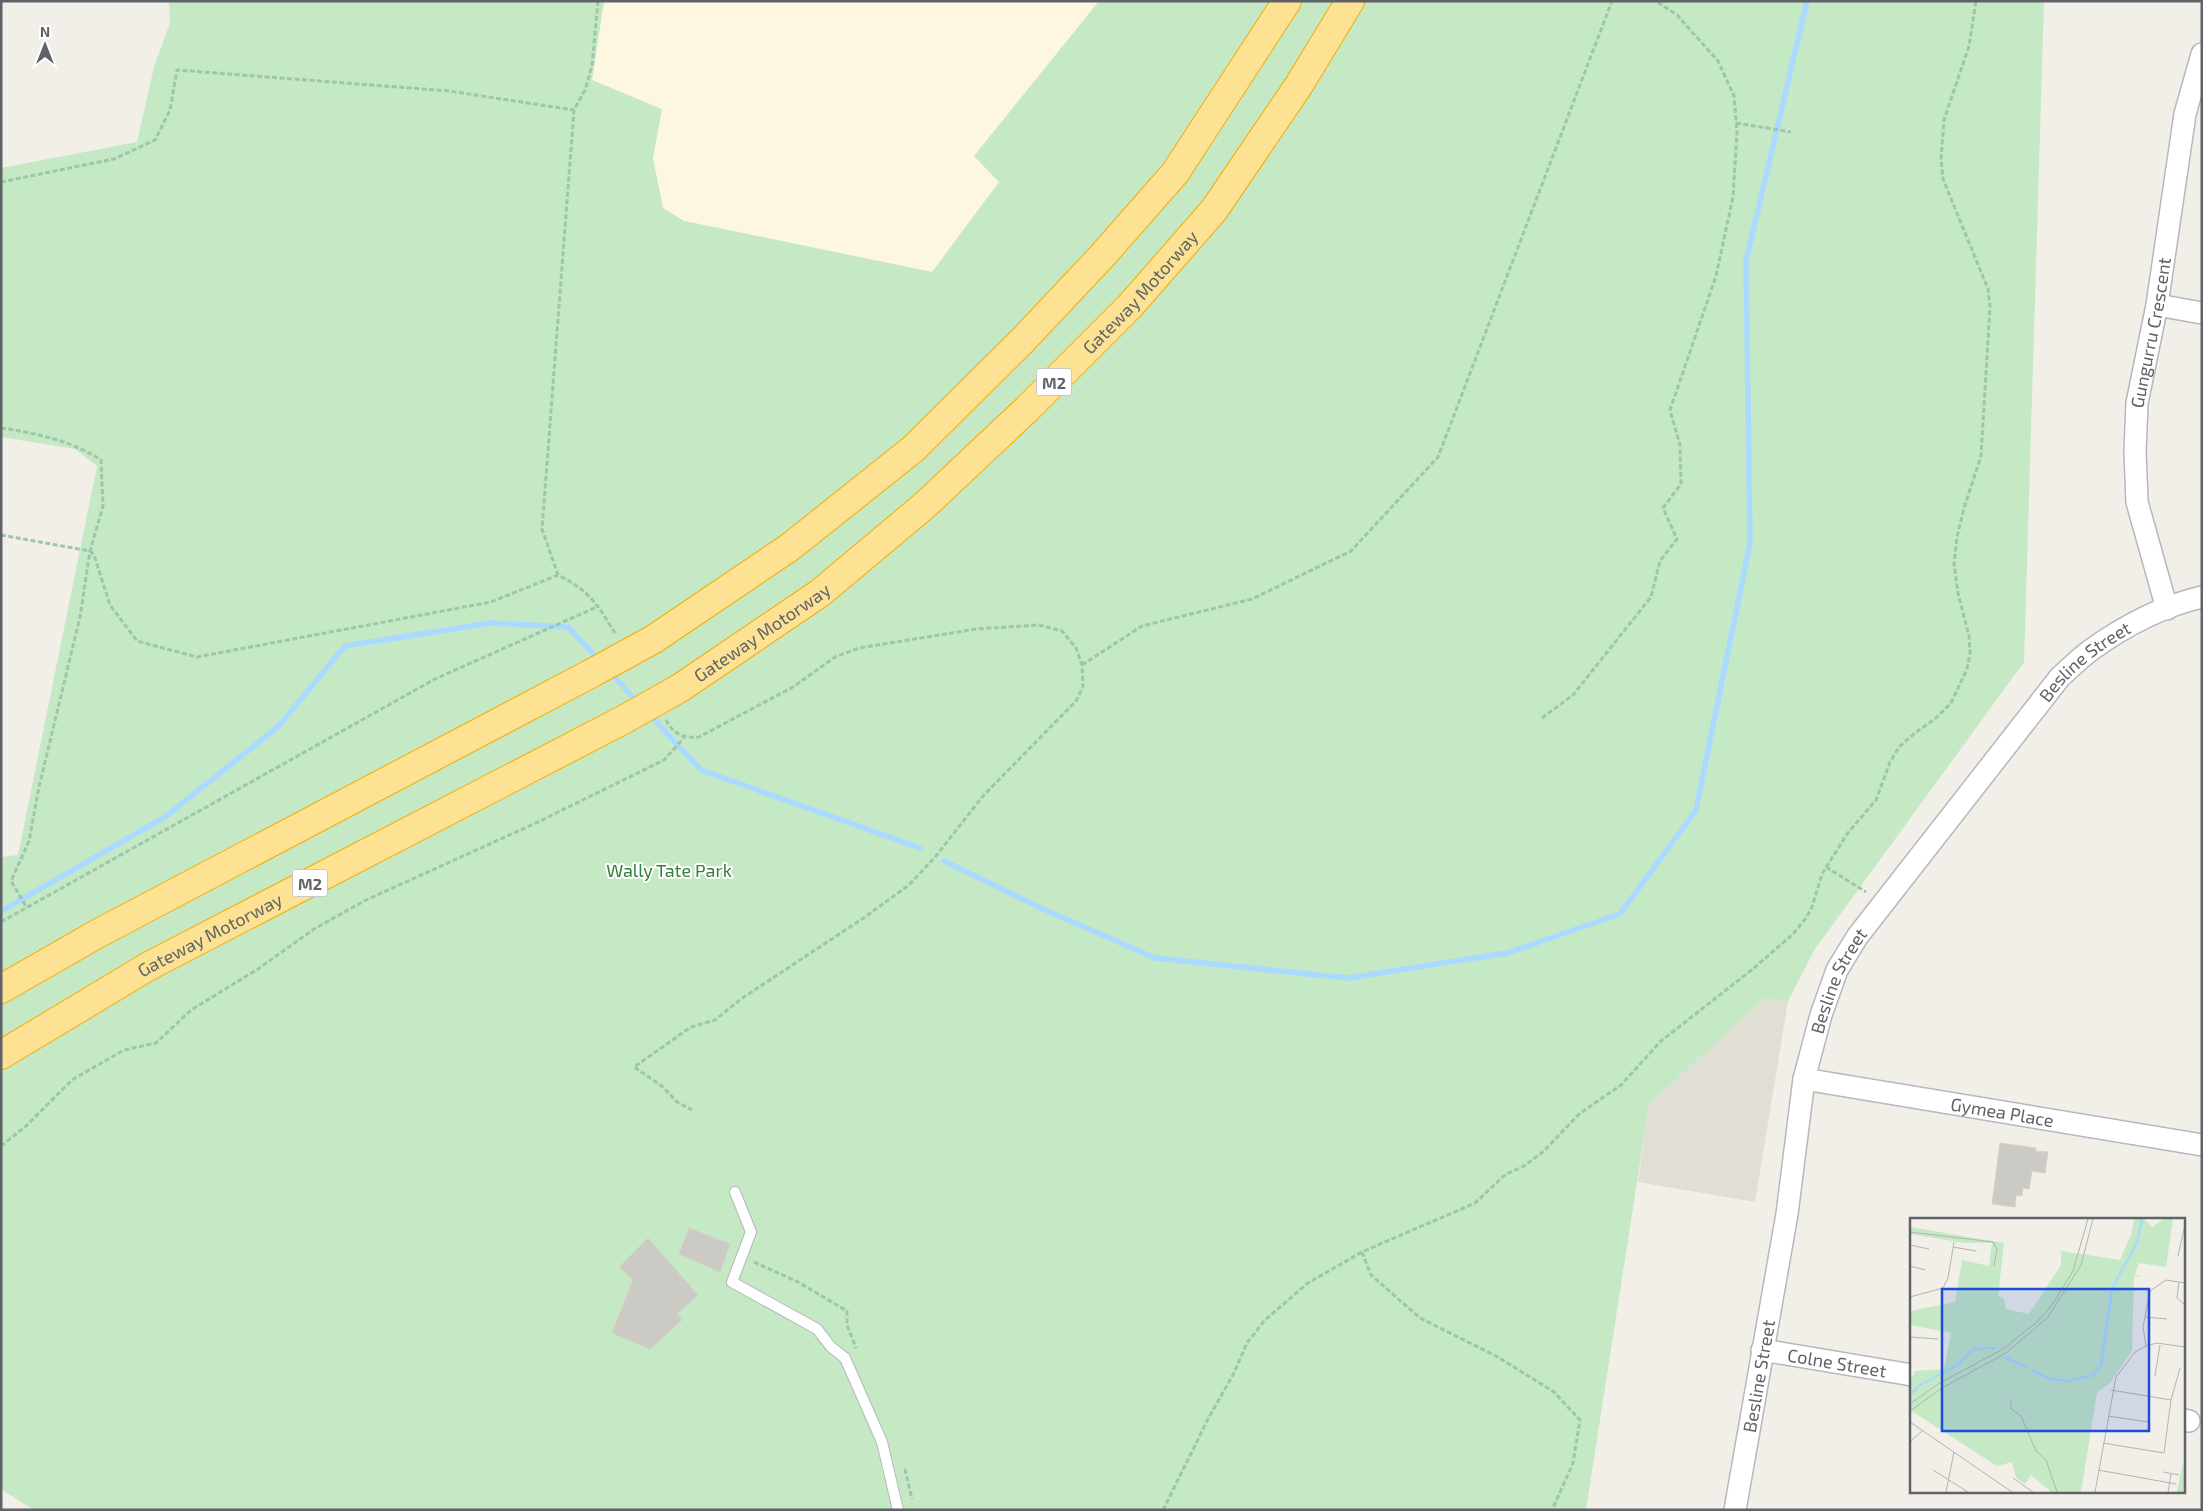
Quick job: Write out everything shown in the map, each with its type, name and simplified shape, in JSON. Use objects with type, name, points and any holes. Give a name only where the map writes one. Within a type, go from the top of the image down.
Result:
[{"type":"highway","points":[[1,989],[97,934],[654,639],[790,547],[914,449],[1023,340],[1104,255],[1175,173],[1287,1]]},
{"type":"highway","name":"Gateway Motorway","points":[[1,1055],[150,966],[623,720],[680,688],[820,592],[925,505],[1028,408],[1130,306],[1214,210],[1299,85],[1350,1]]},
{"type":"street","name":"Gungurru Crescent","points":[[2167,609],[2137,502],[2135,451],[2137,403],[2157,305],[2185,114],[2202,54]]},
{"type":"street","points":[[2157,305],[2202,313]]},
{"type":"street","name":"Besline Street","points":[[1735,1510],[1787,1214],[1804,1079],[1821,1015],[1837,970],[1857,937],[2060,678],[2090,650],[2124,629],[2167,609],[2202,597]]},
{"type":"street","name":"Gymea Place","points":[[1804,1079],[2202,1145]]},
{"type":"street","name":"Colne Street","points":[[1762,1350],[1910,1375]]},
{"type":"lane","points":[[735,1192],[751,1232],[732,1282],[817,1329],[831,1347],[845,1358],[882,1442],[898,1510]]},
{"type":"path","points":[[598,1],[592,66],[585,90],[574,110],[542,529],[558,575],[578,585],[599,606],[618,639]]},
{"type":"path","points":[[1082,665],[1142,626],[1252,599],[1351,551],[1438,457],[1612,1]]},
{"type":"path","points":[[1542,718],[1573,695],[1651,597],[1660,561],[1676,539],[1663,508],[1681,484],[1680,445],[1670,410],[1716,276],[1733,197],[1736,123],[1734,96],[1718,61],[1677,15],[1656,1]]},
{"type":"path","points":[[1163,1510],[1209,1417],[1233,1375],[1247,1343],[1265,1320],[1308,1283],[1362,1252],[1475,1203],[1506,1174],[1524,1166],[1544,1151],[1579,1114],[1621,1085],[1661,1041],[1754,968],[1793,934],[1812,907],[1826,867],[1847,834],[1876,800],[1890,762],[1914,733],[1936,718],[1951,703],[1961,684],[1970,654],[1969,636],[1958,592],[1954,564],[1957,537],[1964,508],[1981,456],[1990,307],[1988,289],[1943,179],[1941,159],[1944,120],[1969,46],[1976,1]]},
{"type":"path","points":[[1,182],[114,159],[155,140],[170,110],[177,70],[449,91],[574,110]]},
{"type":"path","points":[[1736,123],[1792,132]]},
{"type":"path","points":[[1,428],[29,432],[84,448],[101,460],[103,506],[90,551],[80,617],[39,787],[29,840],[11,881],[27,908]]},
{"type":"path","points":[[1,535],[90,551],[94,555],[110,605],[137,642],[197,657],[491,602],[558,575]]},
{"type":"path","points":[[1,922],[435,679],[599,606]]},
{"type":"path","points":[[662,714],[671,730],[684,738],[699,738],[728,724],[793,687],[835,657],[859,648],[976,629],[1039,625],[1062,631],[1076,648],[1082,665],[1083,687],[1076,701],[983,796],[936,856],[909,885],[865,917],[741,999],[715,1020],[691,1027],[634,1068],[663,1087],[677,1102],[692,1110]]},
{"type":"path","points":[[1,1146],[26,1126],[72,1080],[124,1050],[156,1044],[190,1010],[258,969],[314,929],[366,900],[536,823],[664,760],[684,738]]},
{"type":"path","points":[[1826,867],[1884,903]]},
{"type":"path","points":[[1362,1252],[1371,1275],[1420,1318],[1496,1356],[1554,1392],[1580,1420],[1573,1463],[1552,1510]]},
{"type":"shaded area","points":[[604,1],[1099,1],[974,156],[999,182],[933,272],[575,198]]},
{"type":"shaded area","points":[[1764,998],[1788,1001],[1755,1202],[1638,1182],[1649,1105]]},
{"type":"green space","name":"Wally Tate Park","points":[[169,1],[604,1],[592,80],[662,109],[653,158],[663,208],[684,221],[932,272],[999,182],[974,156],[1099,1],[2044,1],[2024,662],[1815,949],[1788,1001],[1764,998],[1649,1105],[1586,1510],[34,1510],[1,1489],[1,857],[18,855],[97,466],[75,449],[1,437],[1,168],[137,142],[154,67],[170,23]]},
{"type":"building","points":[[2000,1143],[2036,1148],[2035,1151],[2048,1152],[2045,1173],[2032,1171],[2029,1189],[2023,1188],[2022,1196],[2016,1195],[2015,1207],[1992,1204]]},
{"type":"building","points":[[689,1228],[730,1244],[720,1272],[679,1254]]},
{"type":"building","points":[[648,1238],[698,1295],[677,1314],[682,1320],[650,1349],[612,1333],[633,1280],[619,1267]]},
{"type":"waterway","points":[[944,861],[1043,909],[1155,958],[1348,978],[1507,953],[1620,914],[1696,810],[1750,543],[1746,261],[1807,1]]},
{"type":"waterway","points":[[1,911],[165,817],[278,727],[345,646],[490,623],[568,627],[600,661]]},
{"type":"waterway","points":[[610,672],[639,704]]},
{"type":"waterway","points":[[649,714],[701,770],[920,848]]}]
